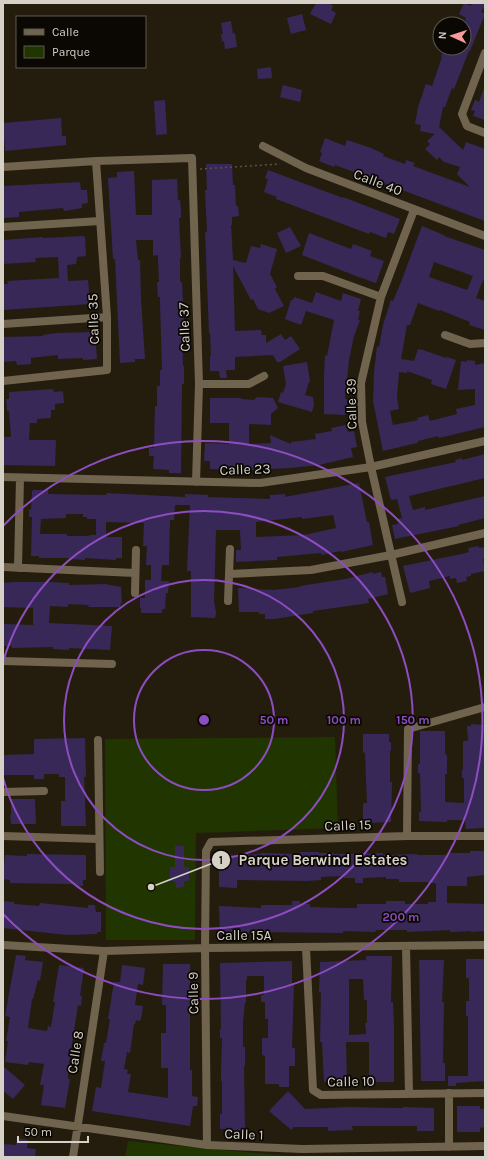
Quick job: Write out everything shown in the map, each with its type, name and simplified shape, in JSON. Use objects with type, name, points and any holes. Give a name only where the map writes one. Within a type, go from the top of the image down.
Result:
[{"type":"street","points":[[485,53],[462,114],[467,126],[485,133]]},
{"type":"street","name":"Calle 40","points":[[263,146],[306,168],[485,236]]},
{"type":"street","points":[[3,167],[96,161],[192,158],[192,170]]},
{"type":"street","name":"Calle 35","points":[[3,381],[107,370],[107,317],[96,161]]},
{"type":"street","name":"Calle 37","points":[[192,170],[199,384],[196,482]]},
{"type":"street","name":"Calle 39","points":[[402,602],[362,422],[361,383],[381,297],[414,210]]},
{"type":"street","points":[[3,227],[100,221]]},
{"type":"street","points":[[298,276],[323,276],[381,297]]},
{"type":"street","points":[[3,324],[107,317]]},
{"type":"street","points":[[445,335],[470,344],[485,343]]},
{"type":"street","points":[[199,384],[249,384],[264,376]]},
{"type":"street","name":"Calle 23","points":[[3,478],[260,483],[371,467],[485,441]]},
{"type":"street","points":[[18,568],[20,478]]},
{"type":"street","points":[[229,574],[311,570],[391,555],[485,533]]},
{"type":"street","points":[[228,601],[230,549]]},
{"type":"street","points":[[135,593],[136,550]]},
{"type":"street","points":[[3,567],[136,573]]},
{"type":"street","points":[[3,661],[112,664]]},
{"type":"street","points":[[407,836],[408,729],[485,707]]},
{"type":"street","points":[[98,740],[100,872]]},
{"type":"street","points":[[3,792],[44,791]]},
{"type":"street","points":[[3,836],[99,839]]},
{"type":"street","name":"Calle 15","points":[[211,842],[407,836],[485,836]]},
{"type":"street","name":"Calle 9","points":[[207,1145],[205,948],[206,851],[211,842]]},
{"type":"street","name":"Calle 15A","points":[[3,945],[104,951],[205,948],[485,945]]},
{"type":"street","points":[[406,946],[409,1093]]},
{"type":"street","name":"Calle 10","points":[[306,948],[313,1090],[321,1095],[485,1093]]},
{"type":"street","name":"Calle 8","points":[[73,1157],[104,951]]},
{"type":"street","points":[[449,1093],[449,1146]]},
{"type":"street","name":"Calle 1","points":[[3,1116],[207,1145],[303,1149],[485,1146]]},
{"type":"path","points":[[192,170],[282,164]]},
{"type":"green space","points":[[335,737],[338,828],[196,833],[195,940],[106,940],[105,739]]},
{"type":"green space","points":[[128,1141],[300,1157],[125,1157]]},
{"type":"building","points":[[316,3],[328,3],[333,6],[331,10],[336,13],[331,24],[310,14]]},
{"type":"building","points":[[464,3],[471,6],[472,3],[480,3],[485,5],[481,12],[485,14],[472,46],[472,16],[462,16],[459,14]]},
{"type":"building","points":[[302,14],[306,30],[291,34],[287,18]]},
{"type":"building","points":[[231,21],[237,47],[225,49],[224,41],[222,42],[221,34],[223,34],[221,23]]},
{"type":"building","points":[[467,56],[454,89],[452,88],[445,107],[443,107],[439,127],[463,150],[466,142],[485,149],[485,221],[335,165],[334,167],[319,161],[322,153],[320,152],[325,138],[345,146],[347,140],[371,148],[384,154],[383,156],[405,164],[406,160],[415,163],[413,166],[470,187],[457,174],[460,167],[444,162],[439,157],[437,160],[425,149],[430,144],[427,141],[435,134],[420,131],[421,125],[415,124],[418,107],[426,84],[432,86],[441,57]]},
{"type":"building","points":[[271,67],[272,78],[258,79],[257,69]]},
{"type":"building","points":[[283,85],[302,90],[300,102],[280,97]]},
{"type":"building","points":[[484,88],[485,120],[473,116],[475,111],[471,110],[475,100],[479,102]]},
{"type":"building","points":[[165,100],[167,134],[156,135],[154,101]]},
{"type":"building","points":[[61,118],[62,136],[66,136],[66,145],[5,151],[3,123]]},
{"type":"building","points":[[206,164],[232,164],[233,185],[235,185],[236,206],[238,206],[239,216],[232,217],[233,260],[246,263],[251,246],[260,248],[261,244],[277,249],[270,274],[277,287],[275,289],[284,306],[269,313],[258,309],[253,299],[251,300],[233,266],[235,331],[261,330],[262,335],[266,335],[266,343],[281,334],[285,340],[291,336],[300,349],[280,362],[277,362],[273,355],[235,357],[235,370],[226,370],[227,378],[220,378],[219,371],[210,371],[211,356],[205,232],[207,232],[205,190],[207,190]]},
{"type":"building","points":[[268,170],[400,219],[394,234],[388,232],[386,238],[370,232],[369,234],[276,199],[277,197],[264,192],[268,179],[265,178]]},
{"type":"building","points":[[134,171],[136,215],[152,215],[152,180],[177,179],[178,200],[180,200],[181,210],[181,218],[179,218],[181,258],[180,281],[182,283],[184,320],[182,320],[184,384],[182,384],[181,473],[169,473],[169,470],[153,469],[154,456],[149,456],[149,448],[154,448],[157,386],[160,386],[160,370],[162,370],[160,297],[158,297],[157,282],[159,282],[158,255],[153,256],[153,240],[136,240],[138,260],[140,260],[145,359],[135,359],[135,362],[120,363],[115,259],[113,259],[108,178],[117,177],[117,172]]},
{"type":"building","points":[[80,182],[81,190],[87,190],[88,203],[82,204],[82,208],[64,211],[63,208],[19,212],[19,217],[3,218],[3,186]]},
{"type":"building","points":[[422,226],[444,236],[485,250],[485,281],[483,280],[476,298],[485,301],[485,330],[469,325],[470,322],[418,303],[410,325],[407,325],[401,359],[414,361],[418,349],[420,349],[456,360],[446,389],[431,384],[432,380],[407,371],[407,373],[399,372],[397,398],[399,409],[390,411],[393,425],[418,420],[417,418],[428,415],[430,421],[457,414],[456,409],[475,405],[475,389],[458,390],[461,361],[475,361],[475,365],[485,363],[485,427],[439,438],[438,436],[418,441],[417,443],[383,451],[373,401],[374,372],[377,346],[379,347],[383,325],[391,300],[393,301]],"holes":[[[434,262],[473,276],[467,290],[429,277]]]},
{"type":"building","points":[[290,227],[301,246],[286,253],[277,233]]},
{"type":"building","points":[[309,233],[351,249],[353,244],[372,251],[370,256],[384,261],[376,283],[302,255]]},
{"type":"building","points":[[85,237],[86,256],[77,257],[76,264],[67,265],[68,281],[88,280],[90,304],[4,310],[3,284],[8,284],[7,281],[59,278],[58,257],[35,258],[36,262],[3,264],[3,240]]},
{"type":"building","points":[[316,292],[341,301],[343,293],[361,299],[358,311],[360,311],[358,320],[360,320],[354,336],[349,360],[345,399],[347,399],[347,408],[345,408],[345,415],[324,414],[325,355],[327,356],[334,320],[306,311],[301,325],[285,319],[291,300],[293,300],[294,297],[312,303]]},
{"type":"building","points":[[95,332],[97,359],[58,359],[58,355],[31,358],[31,364],[17,365],[16,361],[3,362],[3,337]]},
{"type":"building","points":[[307,362],[310,382],[305,395],[313,397],[314,405],[312,412],[278,402],[281,392],[283,393],[286,384],[283,366]]},
{"type":"building","points":[[53,389],[54,392],[63,391],[64,403],[55,404],[55,410],[51,410],[51,418],[37,419],[37,423],[30,423],[29,440],[56,440],[55,466],[3,465],[3,437],[11,437],[9,411],[7,411],[6,399],[9,399],[9,392]]},
{"type":"building","points":[[257,397],[273,398],[278,408],[271,414],[271,425],[249,424],[249,444],[271,443],[270,435],[291,444],[291,442],[316,439],[315,434],[332,431],[331,428],[346,425],[348,432],[354,431],[357,447],[351,448],[353,457],[319,465],[290,468],[248,471],[210,469],[210,461],[204,461],[205,443],[229,444],[229,423],[210,423],[210,398],[241,398],[254,400]]},
{"type":"building","points":[[485,454],[485,478],[409,496],[413,510],[425,507],[425,510],[485,496],[485,518],[458,525],[459,526],[395,539],[392,525],[398,524],[397,519],[402,518],[397,499],[391,500],[385,477],[456,462],[455,460],[462,458],[462,460]]},
{"type":"building","points":[[359,483],[373,545],[321,555],[321,553],[277,557],[277,560],[236,562],[236,550],[241,550],[240,530],[216,530],[215,618],[191,617],[191,571],[187,571],[190,505],[175,505],[174,520],[170,520],[169,565],[162,565],[161,581],[169,581],[168,593],[166,593],[165,609],[162,609],[162,613],[141,613],[140,608],[140,598],[145,598],[145,580],[151,580],[151,565],[146,565],[147,546],[143,546],[144,523],[106,522],[106,537],[122,537],[122,558],[116,558],[116,560],[39,558],[39,556],[31,556],[32,517],[29,517],[29,509],[31,510],[33,490],[48,490],[48,494],[106,495],[107,493],[185,497],[185,494],[208,495],[208,497],[270,499],[270,495],[285,494],[285,497]],"holes":[[[66,514],[83,514],[83,517],[87,517],[87,519],[96,519],[96,535],[67,536],[67,534],[40,534],[41,519],[66,518]],[[333,515],[336,528],[304,535],[256,537],[256,522]]]},
{"type":"building","points":[[479,546],[479,548],[485,547],[485,559],[483,559],[485,571],[471,574],[471,576],[466,577],[467,581],[457,583],[456,578],[450,579],[450,576],[429,581],[430,588],[410,593],[403,566],[466,553],[469,552],[468,548]]},
{"type":"building","points":[[373,572],[373,574],[381,572],[382,577],[385,577],[388,594],[368,599],[369,603],[313,611],[313,613],[274,619],[265,619],[265,614],[259,614],[259,612],[239,612],[238,588],[273,590],[300,587],[345,579]]},
{"type":"building","points":[[3,583],[69,583],[69,585],[105,584],[121,587],[122,603],[120,607],[88,607],[89,605],[68,604],[68,607],[50,606],[49,623],[112,626],[110,650],[69,648],[69,650],[53,649],[53,647],[12,648],[12,646],[3,646],[3,624],[33,625],[33,608],[3,607]]},
{"type":"building","points":[[471,724],[485,725],[485,828],[466,829],[465,820],[447,820],[447,822],[419,821],[419,812],[421,812],[420,773],[418,773],[418,764],[420,764],[420,731],[445,731],[447,774],[445,774],[445,802],[464,803],[464,778],[462,778],[463,741],[468,741],[467,726],[471,726]]},
{"type":"building","points":[[363,734],[389,734],[389,742],[391,742],[390,782],[392,782],[391,822],[363,823],[363,803],[367,803]]},
{"type":"building","points":[[85,738],[86,777],[84,777],[86,826],[61,826],[61,801],[65,801],[65,777],[59,777],[59,774],[44,774],[44,779],[34,779],[34,775],[3,775],[3,755],[34,754],[34,739]]},
{"type":"building","points":[[11,799],[35,799],[36,824],[11,824]]},
{"type":"building","points":[[175,846],[184,846],[184,867],[189,867],[189,881],[184,881],[184,887],[176,888],[175,881],[170,881],[170,867],[175,867]]},
{"type":"building","points":[[470,851],[485,851],[485,875],[467,877],[467,886],[447,886],[447,903],[485,904],[485,931],[450,932],[450,930],[407,932],[407,930],[376,930],[375,932],[257,932],[220,935],[219,906],[261,908],[261,905],[292,905],[292,901],[300,901],[300,904],[310,904],[310,907],[343,908],[357,908],[357,904],[386,904],[386,901],[405,901],[405,904],[428,904],[428,902],[436,902],[436,883],[399,882],[399,879],[386,879],[386,877],[363,878],[363,883],[355,883],[355,878],[344,878],[344,876],[321,877],[321,880],[307,881],[237,880],[237,888],[219,887],[219,854],[300,854],[300,852],[319,852],[334,854],[383,853],[383,855],[449,855],[449,853],[470,853]]},
{"type":"building","points":[[27,854],[86,855],[86,880],[83,880],[83,886],[75,886],[75,884],[10,883],[10,880],[3,879],[5,855],[27,856]]},
{"type":"building","points":[[3,901],[14,902],[14,904],[39,906],[40,903],[88,908],[88,905],[95,905],[96,912],[101,912],[101,932],[97,932],[97,934],[67,935],[3,928]]},
{"type":"building","points":[[16,955],[26,956],[25,960],[43,962],[40,981],[38,980],[32,999],[28,1028],[47,1031],[48,1026],[51,1027],[55,1002],[53,1002],[59,965],[84,968],[80,996],[82,996],[81,1006],[78,1005],[68,1070],[68,1079],[70,1079],[65,1108],[41,1105],[44,1085],[40,1085],[44,1064],[29,1062],[28,1065],[5,1062],[8,1041],[6,1041],[10,1017],[5,1016]]},
{"type":"building","points":[[366,956],[392,956],[391,1002],[393,1002],[394,1024],[394,1082],[369,1082],[369,1042],[346,1042],[347,1082],[324,1082],[322,1042],[320,1042],[320,962],[366,960]],"holes":[[[349,979],[363,979],[364,1000],[367,1000],[367,1023],[365,1023],[366,1034],[349,1035]]]},
{"type":"building","points":[[466,959],[485,959],[485,1081],[456,1083],[456,1086],[448,1086],[448,1076],[468,1076],[468,1016],[466,1016],[466,1001],[469,1001],[469,978],[466,978]]},
{"type":"building","points":[[419,960],[444,960],[442,1002],[444,1002],[443,1063],[445,1063],[445,1081],[421,1081]]},
{"type":"building","points":[[292,961],[292,983],[294,983],[292,1048],[295,1048],[295,1066],[289,1066],[289,1087],[279,1087],[279,1084],[265,1084],[265,1056],[262,1055],[262,1038],[268,1038],[268,1019],[265,1019],[265,1002],[261,1002],[261,995],[264,995],[264,976],[247,976],[246,1003],[245,1002],[243,1022],[243,1047],[245,1047],[245,1129],[241,1129],[241,1138],[229,1138],[229,1129],[220,1129],[220,1114],[222,1114],[222,1038],[220,1038],[220,963]]},
{"type":"building","points":[[163,964],[190,964],[190,1070],[192,1070],[192,1096],[198,1097],[197,1106],[193,1106],[190,1126],[92,1111],[96,1087],[101,1088],[105,1061],[101,1061],[110,1019],[108,1019],[114,982],[120,982],[122,965],[145,968],[143,985],[138,984],[135,1005],[143,1006],[142,1014],[140,1021],[136,1020],[134,1024],[130,1053],[127,1052],[124,1069],[128,1070],[127,1074],[131,1074],[128,1092],[168,1098],[168,1068],[161,1068],[161,1033],[166,1033],[166,1005],[162,1005]]},
{"type":"building","points":[[3,1066],[25,1085],[13,1099],[3,1091]]},
{"type":"building","points":[[288,1091],[305,1109],[349,1107],[434,1108],[434,1131],[417,1131],[417,1126],[352,1126],[353,1130],[328,1131],[328,1127],[293,1127],[292,1130],[269,1111]]},
{"type":"building","points":[[457,1106],[480,1106],[480,1109],[485,1109],[485,1127],[480,1128],[480,1132],[457,1132]]},
{"type":"building","points":[[17,1138],[28,1140],[27,1148],[36,1149],[35,1157],[3,1157],[3,1144],[16,1145]]},
{"type":"place","name":"Parque Berwind Estates","points":[[151,887]]}]
